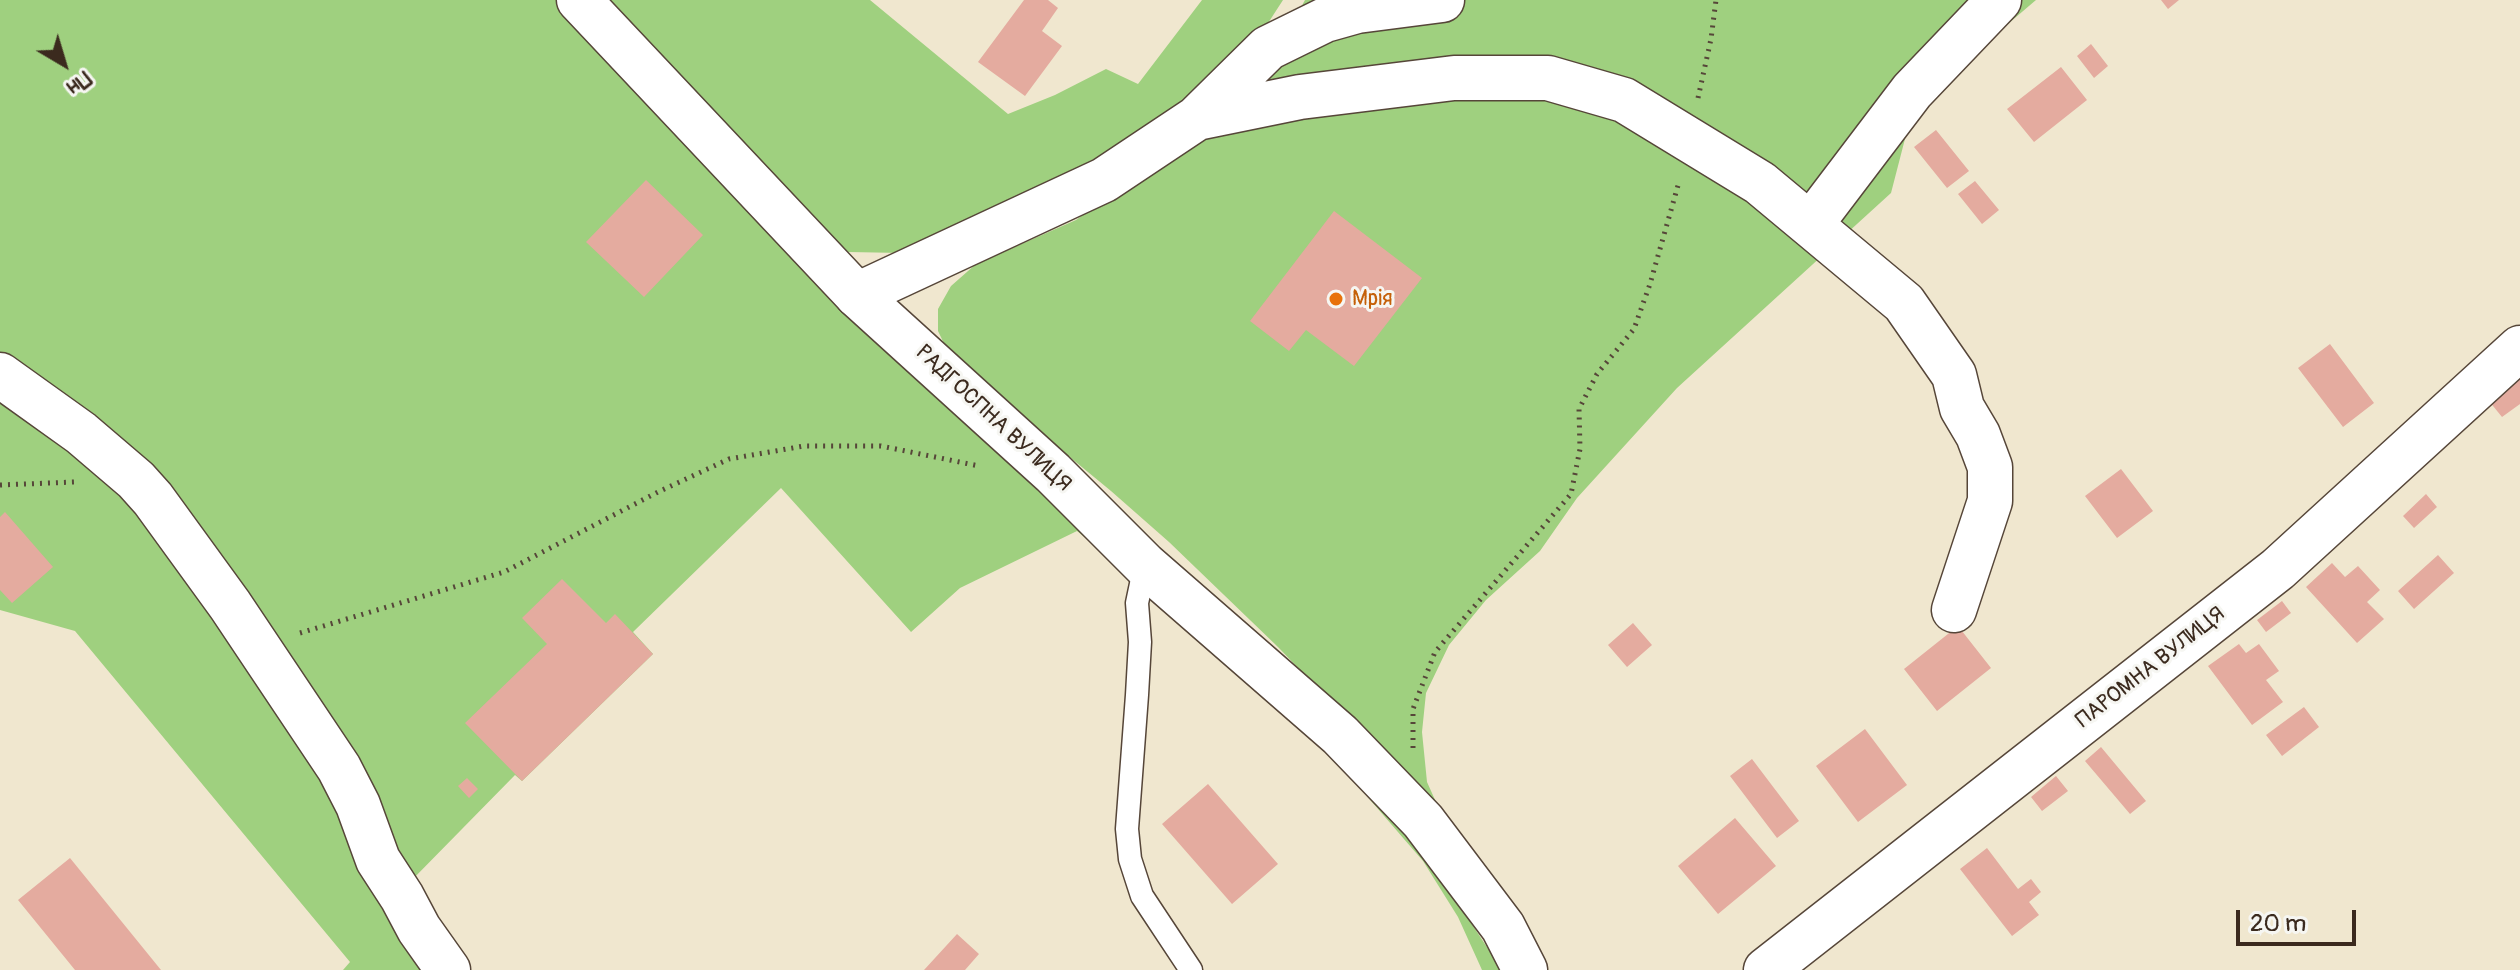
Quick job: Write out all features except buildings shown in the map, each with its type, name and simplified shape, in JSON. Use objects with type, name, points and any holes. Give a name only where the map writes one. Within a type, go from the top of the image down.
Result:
[{"type":"street","name":"РАДГОСПНА ВУЛИЦЯ","points":[[579,0],[857,295],[1053,473],[1145,565],[1340,735],[1423,821],[1503,927],[1525,970]]},
{"type":"street","points":[[857,295],[1104,180],[1197,118],[1268,48],[1293,0]]},
{"type":"street","points":[[1268,48],[1325,20],[1357,11],[1442,0]]},
{"type":"street","points":[[1811,224],[1912,91],[1999,0]]},
{"type":"street","points":[[1197,118],[1300,97],[1454,78],[1548,78],[1624,100],[1760,183],[1904,303],[1954,375],[1962,408],[1978,435],[1990,467],[1990,501],[1954,610]]},
{"type":"street","name":"ПАРОМНА ВУЛИЦЯ","points":[[1766,970],[2278,569],[2520,348]]},
{"type":"street","points":[[0,375],[81,433],[136,480],[187,546],[339,768],[358,805],[378,860],[419,929],[448,970]]},
{"type":"lane","points":[[1145,565],[1137,603],[1139,656],[1127,829],[1130,859],[1142,896],[1191,970]]},
{"type":"path","points":[[1413,749],[1413,709],[1435,652],[1571,494],[1580,449],[1579,409],[1597,374],[1634,329],[1650,284],[1688,140],[1711,39],[1716,0]]},
{"type":"path","points":[[257,647],[504,572],[729,459],[804,446],[881,446],[986,467]]},
{"type":"path","points":[[0,485],[136,480]]},
{"type":"green space","points":[[0,0],[556,0],[1404,821],[1502,970],[1482,970],[1458,917],[1423,861],[1359,787],[1275,699],[1192,625],[1077,531],[960,588],[911,632],[781,488],[633,632],[653,654],[522,781],[515,775],[408,884],[463,970],[343,970],[350,962],[75,631],[0,610]]},
{"type":"green space","points":[[602,0],[870,0],[1008,114],[1106,69],[1138,84],[1202,0],[1283,0],[1248,54],[1136,148],[903,253],[848,252],[814,234]]},
{"type":"green space","points":[[1305,0],[2036,0],[1914,104],[1891,193],[1677,388],[1577,498],[1540,551],[1486,600],[1449,645],[1426,693],[1422,732],[1427,782],[1444,820],[1278,647],[1169,542],[964,370],[949,354],[938,331],[938,309],[951,286],[976,264],[1076,220],[1177,147],[1277,51]]},
{"type":"place","name":"Мрія","points":[[1336,299]]}]
